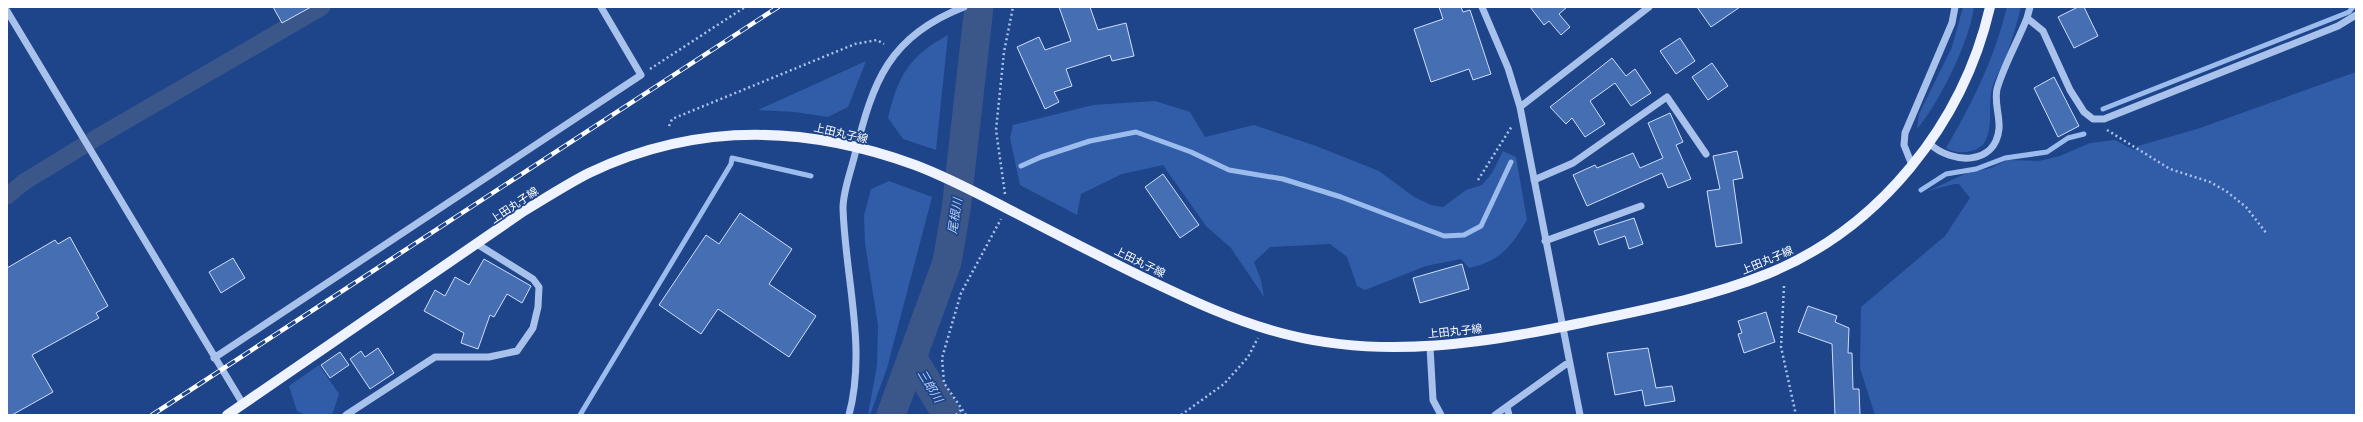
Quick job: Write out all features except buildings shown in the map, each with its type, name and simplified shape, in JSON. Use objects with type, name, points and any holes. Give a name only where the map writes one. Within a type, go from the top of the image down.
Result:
[{"type":"main road","name":"上田丸子線","points":[[227,415],[524,211],[590,173],[614,162],[677,142],[725,135],[769,134],[811,138],[857,148],[914,165],[935,173],[1202,306],[1290,335],[1359,346],[1430,347],[1466,343],[1563,327],[1698,296],[1781,268],[1807,255],[1842,231],[1886,192],[1930,144],[1964,83],[1982,38],[1990,7]]},
{"type":"street","points":[[214,358],[641,75],[601,7]]},
{"type":"street","points":[[849,415],[854,390],[857,359],[856,332],[846,256],[843,205],[857,148],[874,92],[881,75],[896,52],[924,25],[964,7]]},
{"type":"street","points":[[1482,7],[1508,68],[1520,107],[1580,415]]},
{"type":"street","points":[[1520,107],[1649,7]]},
{"type":"street","points":[[1912,165],[1905,150],[1905,132],[1952,23],[1955,7]]},
{"type":"street","points":[[1930,144],[1945,156],[1967,159],[1984,153],[1994,144],[1999,129],[1995,103],[1997,93],[2030,7]]},
{"type":"street","points":[[7,11],[242,404]]},
{"type":"street","points":[[2027,18],[2043,31],[2070,90],[2084,112],[2098,120],[2104,119],[2330,29],[2356,15]]},
{"type":"street","points":[[1534,180],[1574,162],[1667,97],[1706,154]]},
{"type":"street","points":[[1546,241],[1641,206]]},
{"type":"street","points":[[346,415],[435,356],[509,355],[517,351],[526,341],[534,328],[538,307],[539,287],[533,279],[477,244]]},
{"type":"street","points":[[1430,347],[1433,400],[1441,415]]},
{"type":"street","points":[[1495,415],[1569,362]]},
{"type":"street","points":[[1507,407],[1509,415]]},
{"type":"path","points":[[641,75],[745,7]]},
{"type":"path","points":[[966,415],[944,383],[942,358],[961,293],[1006,208],[996,130],[1004,52],[1013,7]]},
{"type":"path","points":[[668,126],[672,119],[855,44],[877,40],[884,44]]},
{"type":"path","points":[[1478,180],[1488,168],[1509,129],[1521,117]]},
{"type":"path","points":[[2098,120],[2101,126],[2170,169],[2210,182],[2226,191],[2246,208],[2267,234]]},
{"type":"path","points":[[1784,286],[1781,347],[1796,415]]},
{"type":"path","points":[[1181,415],[1224,384],[1248,357],[1262,327]]},
{"type":"path","points":[[956,415],[962,409]]},
{"type":"shaded area","points":[[1963,7],[1974,7],[1960,54],[1944,88],[1917,129],[1919,114],[1952,47]]},
{"type":"shaded area","points":[[2007,7],[2021,7],[2006,56],[1992,88],[1990,127],[1988,136],[1984,144],[1977,149],[1966,152],[1956,152],[1946,148],[1982,80],[1996,44]]},
{"type":"shaded area","points":[[948,35],[936,150],[903,139],[888,118],[896,90],[907,69],[924,51]]},
{"type":"shaded area","points":[[866,61],[848,107],[828,117],[795,112],[758,110]]},
{"type":"shaded area","points":[[2356,72],[2356,415],[1875,415],[1860,368],[1861,307],[1945,236],[1970,198],[1959,184],[1928,191],[1967,173],[1991,168],[2007,160],[2039,161],[2060,156],[2090,143],[2115,140],[2134,150],[2138,146],[2197,129]]},
{"type":"shaded area","points":[[1155,101],[1190,112],[1205,137],[1254,125],[1316,146],[1379,171],[1414,197],[1431,205],[1443,207],[1466,190],[1482,185],[1492,173],[1503,151],[1516,157],[1527,220],[1516,238],[1504,252],[1480,265],[1469,268],[1461,259],[1426,266],[1365,290],[1357,286],[1347,257],[1330,244],[1270,247],[1254,262],[1261,280],[1264,297],[1231,248],[1206,226],[1163,165],[1122,174],[1081,194],[1077,215],[1020,185],[1010,138],[1013,125],[1093,105]]},
{"type":"shaded area","points":[[889,181],[932,197],[887,368],[870,415],[868,415],[877,365],[878,325],[865,243],[864,216],[871,189]]},
{"type":"shaded area","points":[[319,365],[339,394],[332,415],[305,415],[297,411],[289,386]]},
{"type":"waterway","points":[[7,196],[24,182],[96,138],[322,7]]},
{"type":"waterway","name":"尾根川","points":[[891,415],[947,262],[956,210],[979,7]]},
{"type":"waterway","points":[[2103,109],[2349,12],[2353,7]]},
{"type":"waterway","points":[[1021,166],[1041,157],[1090,141],[1136,132],[1191,152],[1229,170],[1283,179],[1341,197],[1444,236],[1464,235],[1481,226],[1511,162]]},
{"type":"waterway","points":[[1921,190],[1946,174],[1976,169],[2005,158],[2047,152],[2068,138],[2084,134]]},
{"type":"waterway","points":[[580,415],[731,164],[732,158],[811,176]]},
{"type":"waterway","name":"三郎川","points":[[912,357],[947,415]]},
{"type":"railway","points":[[152,415],[778,7]]}]
